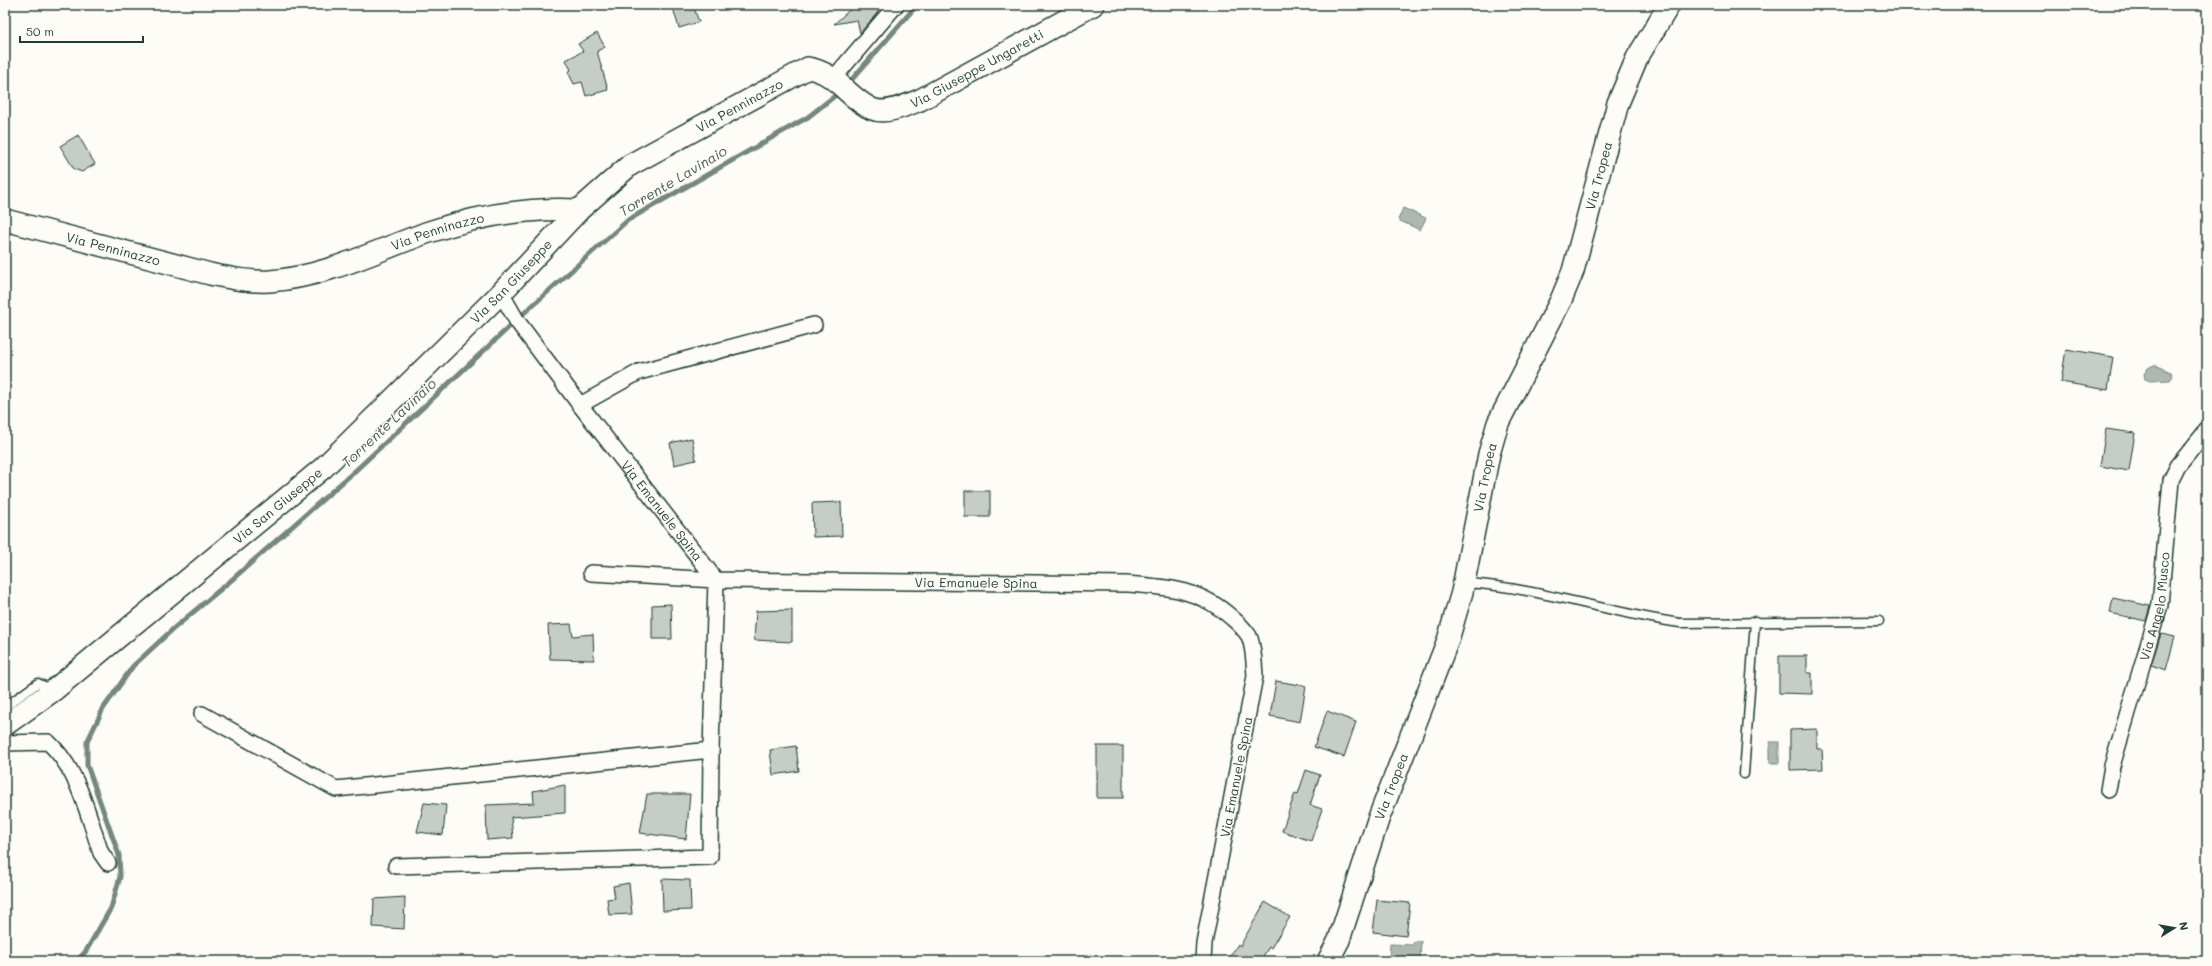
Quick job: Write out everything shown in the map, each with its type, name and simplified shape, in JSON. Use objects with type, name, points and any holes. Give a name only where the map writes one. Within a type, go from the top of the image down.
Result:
[{"type":"street","points":[[835,80],[896,5]]},
{"type":"street","name":"Via Giuseppe Ungaretti","points":[[835,80],[856,98],[872,109],[888,110],[904,106],[920,100],[1093,5]]},
{"type":"street","name":"Via Tropea","points":[[1328,961],[1339,940],[1378,820],[1448,640],[1464,583],[1489,454],[1498,424],[1561,300],[1572,271],[1618,103],[1637,58],[1669,5]]},
{"type":"street","name":"Via Penninazzo","points":[[5,220],[210,274],[244,281],[269,281],[293,278],[317,272],[430,232],[497,214],[559,209],[579,210],[630,165],[785,79],[808,68],[822,70],[835,80]]},
{"type":"street","name":"Via San Giuseppe","points":[[5,726],[54,690],[324,468],[501,293],[579,210]]},
{"type":"street","name":"Via Emanuele Spina","points":[[501,293],[517,321],[580,405],[716,580],[1127,584],[1173,588],[1200,595],[1220,607],[1249,636],[1255,676],[1204,943],[1203,961]]},
{"type":"street","points":[[580,405],[639,372],[814,325]]},
{"type":"street","name":"Via Angelo Musco","points":[[2108,790],[2112,766],[2160,605],[2171,480],[2178,466],[2207,430]]},
{"type":"street","points":[[396,866],[710,857],[711,750],[716,580],[591,573]]},
{"type":"street","points":[[202,714],[336,788],[711,750]]},
{"type":"street","points":[[5,743],[48,742],[60,753],[75,780],[102,853],[108,863]]},
{"type":"lane","points":[[1464,583],[1496,585],[1649,619],[1680,623],[1880,621]]},
{"type":"lane","points":[[1744,774],[1755,622]]},
{"type":"lane","points":[[5,707],[38,683],[54,690]]},
{"type":"shaded area","points":[[1403,208],[1426,218],[1420,230],[1398,220]]},
{"type":"shaded area","points":[[2154,365],[2171,372],[2173,376],[2170,380],[2150,381],[2145,379],[2144,374],[2148,368]]},
{"type":"shaded area","points":[[1770,742],[1779,742],[1779,763],[1770,763]]},
{"type":"shaded area","points":[[1414,941],[1421,941],[1420,961],[1389,959],[1390,944],[1413,945]]},
{"type":"building","points":[[672,5],[693,5],[699,22],[679,28]]},
{"type":"building","points":[[855,5],[873,5],[878,12],[860,33],[857,20],[834,24]]},
{"type":"building","points":[[597,33],[605,47],[597,51],[608,90],[586,96],[582,82],[574,84],[568,72],[571,70],[566,60],[583,51],[578,44]]},
{"type":"building","points":[[78,135],[95,164],[82,172],[74,169],[60,146]]},
{"type":"building","points":[[2066,349],[2113,357],[2108,390],[2061,382]]},
{"type":"building","points":[[2106,429],[2135,433],[2129,471],[2100,466]]},
{"type":"building","points":[[692,438],[696,460],[674,465],[670,443]]},
{"type":"building","points":[[965,491],[990,491],[990,517],[965,517]]},
{"type":"building","points":[[841,502],[842,536],[813,537],[812,503]]},
{"type":"building","points":[[2113,598],[2150,606],[2146,621],[2110,613]]},
{"type":"building","points":[[671,604],[672,639],[652,639],[652,605]]},
{"type":"building","points":[[792,610],[792,642],[754,640],[756,611]]},
{"type":"building","points":[[571,624],[573,636],[593,634],[594,660],[550,659],[548,625]]},
{"type":"building","points":[[2161,634],[2175,637],[2166,670],[2151,665]]},
{"type":"building","points":[[1779,656],[1807,656],[1807,673],[1812,673],[1812,694],[1779,693]]},
{"type":"building","points":[[1276,681],[1306,686],[1300,722],[1270,716]]},
{"type":"building","points":[[1327,711],[1356,722],[1344,757],[1314,747]]},
{"type":"building","points":[[1817,729],[1817,749],[1822,749],[1823,769],[1790,770],[1790,730]]},
{"type":"building","points":[[796,746],[799,771],[773,775],[770,750]]},
{"type":"building","points":[[1097,746],[1123,746],[1123,798],[1097,798]]},
{"type":"building","points":[[1306,770],[1320,775],[1310,805],[1322,809],[1311,841],[1282,831],[1295,793],[1298,794]]},
{"type":"building","points":[[565,785],[565,813],[511,817],[513,838],[487,840],[486,805],[534,803],[533,791]]},
{"type":"building","points":[[647,794],[690,794],[686,839],[640,833]]},
{"type":"building","points":[[424,803],[446,805],[443,835],[417,832]]},
{"type":"building","points":[[662,879],[690,880],[691,910],[663,911]]},
{"type":"building","points":[[629,883],[632,914],[609,915],[607,899],[615,898],[613,886]]},
{"type":"building","points":[[405,897],[404,929],[373,927],[374,899]]},
{"type":"building","points":[[1377,900],[1410,903],[1406,936],[1373,932]]},
{"type":"building","points":[[1265,902],[1290,917],[1271,948],[1269,947],[1260,961],[1227,961],[1238,944],[1240,946]]},
{"type":"waterway","name":"Torrente Lavinaio","points":[[847,85],[917,5]]},
{"type":"waterway","name":"Torrente Lavinaio","points":[[77,961],[86,951],[111,908],[120,877],[119,855],[87,765],[87,742],[103,709],[133,666],[173,629],[228,583],[355,471],[523,314],[628,220],[808,117],[841,91]]}]
